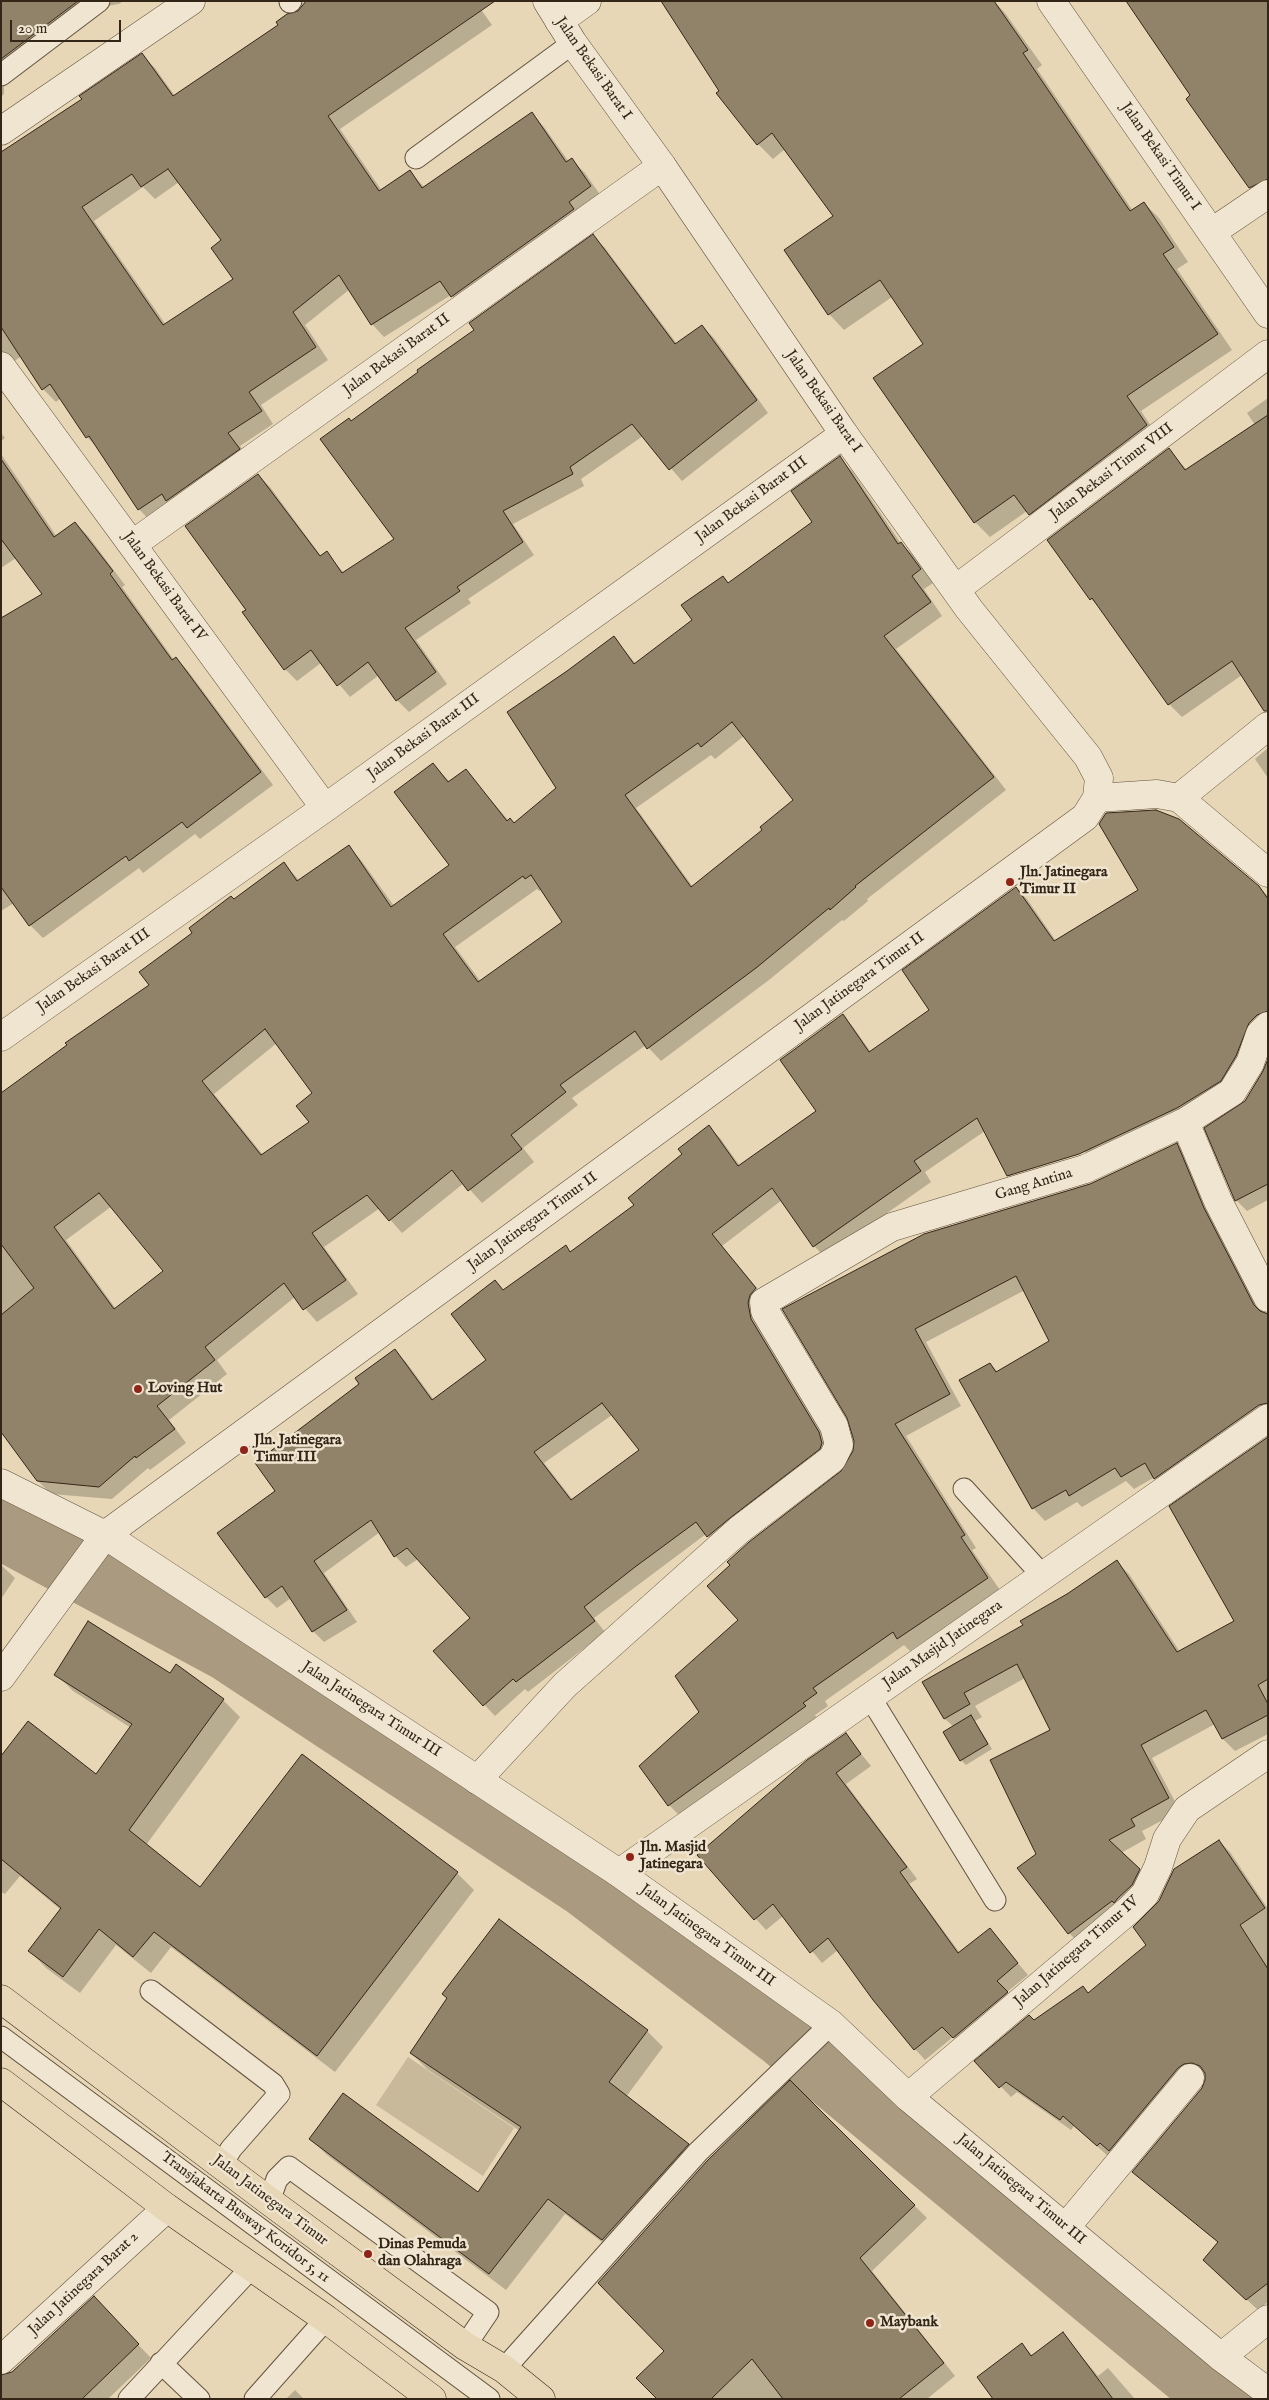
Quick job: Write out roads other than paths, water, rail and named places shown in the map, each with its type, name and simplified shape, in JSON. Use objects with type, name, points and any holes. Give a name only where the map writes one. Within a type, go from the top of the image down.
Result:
[{"type":"main road","name":"Jalan Jatinegara Timur","points":[[1,1999],[269,2201],[465,2346],[504,2369],[541,2399]]},
{"type":"main road","points":[[1,2082],[168,2208],[326,2319],[427,2398]]},
{"type":"street","points":[[1,130],[191,1]]},
{"type":"street","points":[[560,22],[587,1]]},
{"type":"street","name":"Jalan Bekasi Timur I","points":[[1051,1],[1268,314]]},
{"type":"street","name":"Jalan Bekasi Barat I","points":[[560,22],[662,166],[844,434],[969,609],[1088,757],[1099,778],[1097,798]]},
{"type":"street","name":"Jalan Bekasi Barat II","points":[[133,544],[662,166]]},
{"type":"street","points":[[1212,232],[1268,194]]},
{"type":"street","name":"Jalan Bekasi Timur VIII","points":[[956,589],[1268,354]]},
{"type":"street","name":"Jalan Bekasi Barat IV","points":[[1,366],[325,808]]},
{"type":"street","name":"Jalan Bekasi Barat III","points":[[1,1037],[325,808],[844,434]]},
{"type":"street","points":[[1180,798],[1268,726]]},
{"type":"street","points":[[1097,798],[1158,794],[1180,798],[1268,874]]},
{"type":"street","name":"Jalan Jatinegara Timur II","points":[[1,1677],[101,1540],[1085,817],[1097,798]]},
{"type":"street","name":"Gang Antina","points":[[477,1780],[565,1685],[739,1530],[832,1459],[839,1445],[834,1426],[765,1311],[764,1302],[892,1227],[1085,1169],[1185,1122],[1232,1092],[1250,1063],[1260,1034],[1268,1026]]},
{"type":"street","points":[[1185,1122],[1218,1201],[1268,1298]]},
{"type":"street","name":"Jalan Masjid Jatinegara","points":[[619,1873],[1268,1418]]},
{"type":"street","name":"Jalan Jatinegara Timur III","points":[[1,1483],[101,1540],[619,1873],[827,2028],[1221,2357],[1268,2392]]},
{"type":"street","name":"Jalan Jatinegara Timur IV","points":[[908,2097],[1129,1910],[1145,1894],[1158,1867],[1167,1839],[1187,1809],[1268,1754]]},
{"type":"street","points":[[1066,2227],[1190,2078]]},
{"type":"street","name":"Jalan Jatinegara Barat 2","points":[[1,2360],[168,2208]]},
{"type":"street","points":[[1221,2357],[1268,2319]]},
{"type":"lane","points":[[1,75],[99,1]]},
{"type":"lane","points":[[416,158],[560,22]]},
{"type":"lane","points":[[964,1489],[1043,1576]]},
{"type":"lane","points":[[870,1697],[995,1900]]},
{"type":"lane","points":[[151,1991],[273,2084],[279,2094],[231,2148],[222,2164]]},
{"type":"lane","points":[[504,2369],[698,2152],[827,2028]]},
{"type":"lane","name":"Transjakarta Busway Koridor 5, 11","points":[[1,2037],[489,2399]]},
{"type":"lane","points":[[269,2201],[277,2179],[289,2167],[488,2312],[465,2346]]},
{"type":"lane","points":[[128,2399],[252,2267]]},
{"type":"lane","points":[[254,2399],[326,2319]]},
{"type":"lane","points":[[161,2363],[199,2399]]},
{"type":"waterway","points":[[1,1525],[228,1647],[587,1884],[787,2036],[1224,2399]]},
{"type":"place","name":"Jln. Jatinegara Timur II","points":[[1010,882]]},
{"type":"place","name":"Loving Hut","points":[[138,1389]]},
{"type":"place","name":"Jln. Jatinegara Timur III","points":[[244,1450]]},
{"type":"place","name":"Jln. Masjid Jatinegara","points":[[630,1857]]},
{"type":"place","name":"Dinas Pemuda dan Olahraga","points":[[368,2254]]},
{"type":"place","name":"Maybank","points":[[870,2323]]}]
